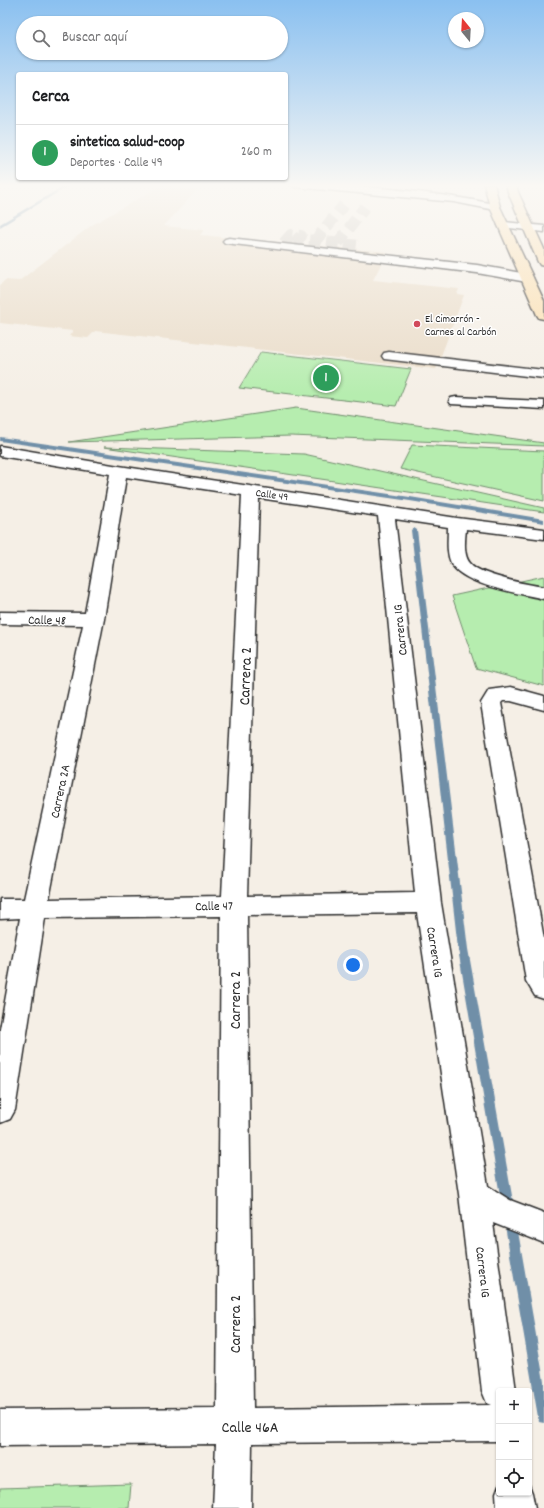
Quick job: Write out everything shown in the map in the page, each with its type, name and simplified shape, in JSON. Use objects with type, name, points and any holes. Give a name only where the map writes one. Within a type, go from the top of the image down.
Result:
[{"type":"main road","points":[[516,254],[544,315]]},
{"type":"street","points":[[358,254],[477,269],[527,278]]},
{"type":"street","points":[[477,269],[521,265]]},
{"type":"street","points":[[389,356],[541,372]]},
{"type":"street","points":[[456,401],[544,406]]},
{"type":"street","name":"Calle 49","points":[[1,455],[119,471],[457,523],[544,534]]},
{"type":"street","name":"Carrera 2A","points":[[0,1110],[34,910],[94,619],[119,471]]},
{"type":"street","name":"Carrera 2","points":[[232,1508],[234,1426],[234,905],[251,492]]},
{"type":"street","name":"Carrera 1G","points":[[386,511],[428,903],[474,1194],[499,1388]]},
{"type":"street","points":[[457,523],[458,558],[461,565],[467,572],[498,582],[544,593]]},
{"type":"street","name":"Calle 48","points":[[0,618],[94,619]]},
{"type":"street","points":[[544,703],[511,694],[496,695],[491,702],[539,980],[544,988]]},
{"type":"street","name":"Calle 47","points":[[0,909],[34,910],[234,905],[428,903]]},
{"type":"street","points":[[474,1194],[500,1211],[544,1228]]},
{"type":"street","name":"Calle 46A","points":[[0,1428],[496,1423]]},
{"type":"street","points":[[514,1496],[516,1508]]},
{"type":"shaded area","points":[[54,254],[386,254],[373,280],[459,289],[457,294],[464,295],[436,369],[95,331],[88,338],[69,336],[73,331],[0,323],[0,285],[5,280],[19,281]]},
{"type":"green space","points":[[261,352],[411,369],[396,406],[239,388]]},
{"type":"green space","points":[[296,408],[544,443],[544,446],[291,436],[69,442]]},
{"type":"green space","points":[[412,445],[544,451],[544,501],[400,469]]},
{"type":"green space","points":[[104,447],[304,454],[544,508],[544,512]]},
{"type":"green space","points":[[544,576],[544,686],[476,668],[452,596]]},
{"type":"green space","points":[[131,1484],[129,1508],[0,1508],[0,1488]]},
{"type":"waterway","points":[[0,439],[410,499],[544,521]]},
{"type":"waterway","points":[[414,530],[463,949],[508,1207]]},
{"type":"waterway","points":[[510,1220],[544,1417]]},
{"type":"place","name":"El Cimarrón - Carnes al Carbón","points":[[417,324]]},
{"type":"place","name":"sintetica salud-coop","points":[[326,378]]}]
